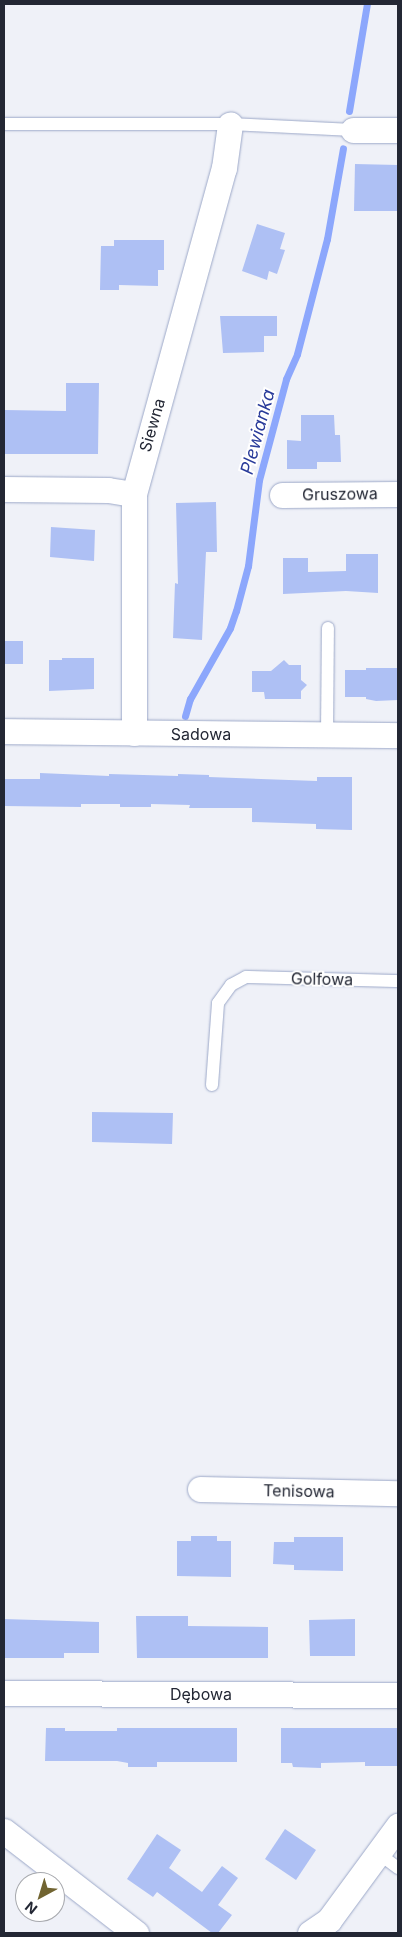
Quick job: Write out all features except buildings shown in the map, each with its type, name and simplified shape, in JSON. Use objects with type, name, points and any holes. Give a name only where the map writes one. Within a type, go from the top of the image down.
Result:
[{"type":"street","name":"Siewna","points":[[134,733],[134,494],[224,168],[230,124]]},
{"type":"street","points":[[354,130],[398,130]]},
{"type":"street","points":[[4,489],[108,490],[134,494]]},
{"type":"street","name":"Gruszowa","points":[[282,495],[398,494]]},
{"type":"street","name":"Sadowa","points":[[4,731],[398,735]]},
{"type":"street","name":"Tenisowa","points":[[200,1489],[398,1493]]},
{"type":"street","name":"Dębowa","points":[[4,1693],[398,1695]]},
{"type":"street","points":[[310,1933],[329,1920],[398,1826]]},
{"type":"street","points":[[4,1831],[136,1933]]},
{"type":"lane","points":[[4,124],[230,124],[354,130]]},
{"type":"lane","points":[[327,734],[328,628]]},
{"type":"lane","name":"Golfowa","points":[[212,1085],[218,1003],[231,985],[246,978],[398,980]]},
{"type":"lane","points":[[378,1853],[398,1868]]},
{"type":"waterway","name":"Plewianka","points":[[349,111],[367,4]]},
{"type":"waterway","name":"Plewianka","points":[[185,716],[190,699],[230,628],[236,611],[248,566],[259,480],[286,379],[297,354],[327,239],[343,148]]}]
